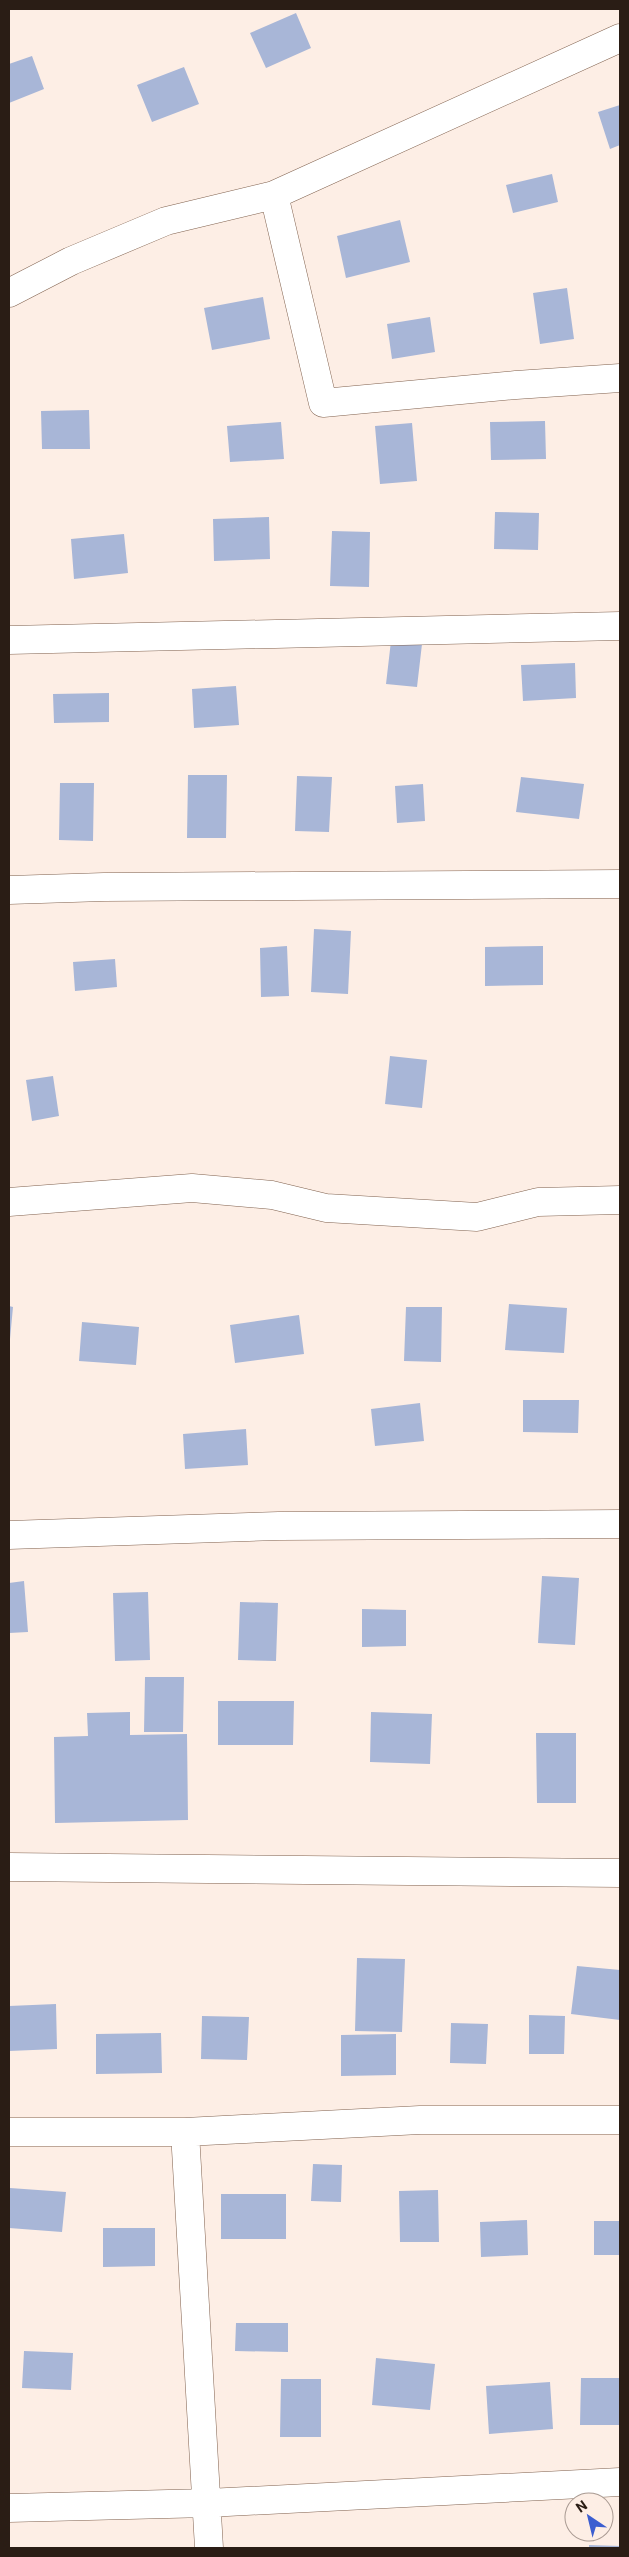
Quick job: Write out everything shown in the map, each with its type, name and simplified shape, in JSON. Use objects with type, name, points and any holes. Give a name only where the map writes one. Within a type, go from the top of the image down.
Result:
[{"type":"street","points":[[9,293],[71,261],[166,221],[274,195],[620,38]]},
{"type":"street","points":[[274,195],[323,403],[516,385],[620,378]]},
{"type":"street","points":[[9,640],[620,626]]},
{"type":"street","points":[[9,890],[114,887],[620,884]]},
{"type":"street","points":[[9,1202],[192,1188],[272,1195],[326,1208],[477,1217],[538,1202],[620,1200]]},
{"type":"street","points":[[9,1535],[279,1526],[620,1524]]},
{"type":"street","points":[[9,1867],[620,1873]]},
{"type":"street","points":[[9,2132],[184,2132],[420,2120],[620,2120]]},
{"type":"street","points":[[184,2132],[208,2503],[209,2548]]},
{"type":"street","points":[[9,2508],[208,2503],[620,2482]]},
{"type":"building","points":[[296,13],[311,48],[266,68],[250,33]]},
{"type":"building","points":[[32,56],[44,89],[9,103],[9,64]]},
{"type":"building","points":[[184,67],[199,104],[152,122],[137,85]]},
{"type":"building","points":[[620,105],[620,145],[610,149],[598,112]]},
{"type":"building","points":[[552,174],[558,202],[513,213],[506,185]]},
{"type":"building","points":[[400,220],[410,262],[346,278],[337,236]]},
{"type":"building","points":[[567,288],[574,339],[540,344],[533,293]]},
{"type":"building","points":[[263,297],[270,339],[212,350],[204,308]]},
{"type":"building","points":[[430,317],[435,352],[392,359],[387,324]]},
{"type":"building","points":[[89,410],[90,449],[42,449],[41,411]]},
{"type":"building","points":[[545,421],[546,459],[491,460],[490,422]]},
{"type":"building","points":[[281,422],[284,459],[230,462],[227,426]]},
{"type":"building","points":[[412,423],[417,481],[380,484],[375,426]]},
{"type":"building","points":[[495,512],[539,513],[538,550],[494,549]]},
{"type":"building","points":[[269,517],[270,559],[214,561],[213,519]]},
{"type":"building","points":[[332,531],[370,532],[369,587],[330,586]]},
{"type":"building","points":[[124,534],[128,573],[74,579],[71,539]]},
{"type":"building","points":[[391,641],[422,644],[417,687],[386,684]]},
{"type":"building","points":[[575,663],[576,698],[523,701],[521,665]]},
{"type":"building","points":[[236,686],[239,725],[194,728],[192,689]]},
{"type":"building","points":[[109,693],[109,722],[54,723],[53,694]]},
{"type":"building","points":[[188,775],[227,775],[226,838],[187,838]]},
{"type":"building","points":[[297,776],[332,777],[329,832],[295,831]]},
{"type":"building","points":[[521,777],[584,784],[579,819],[516,812]]},
{"type":"building","points":[[60,783],[94,783],[93,841],[59,840]]},
{"type":"building","points":[[423,784],[425,821],[397,823],[395,786]]},
{"type":"building","points":[[314,929],[351,931],[348,994],[311,992]]},
{"type":"building","points":[[287,946],[289,996],[261,997],[260,948]]},
{"type":"building","points":[[543,946],[543,985],[485,986],[485,947]]},
{"type":"building","points":[[115,959],[117,987],[75,991],[73,962]]},
{"type":"building","points":[[390,1056],[427,1060],[422,1108],[385,1104]]},
{"type":"building","points":[[53,1076],[59,1116],[32,1121],[26,1080]]},
{"type":"building","points":[[509,1304],[567,1308],[564,1353],[505,1350]]},
{"type":"building","points":[[9,1306],[13,1307],[10,1339],[9,1339]]},
{"type":"building","points":[[406,1307],[442,1307],[441,1362],[404,1361]]},
{"type":"building","points":[[299,1315],[304,1354],[235,1363],[230,1325]]},
{"type":"building","points":[[82,1322],[139,1327],[136,1365],[79,1361]]},
{"type":"building","points":[[523,1400],[579,1400],[578,1433],[523,1432]]},
{"type":"building","points":[[420,1403],[424,1441],[375,1446],[371,1409]]},
{"type":"building","points":[[246,1429],[248,1465],[185,1469],[183,1434]]},
{"type":"building","points":[[542,1576],[579,1578],[575,1645],[538,1643]]},
{"type":"building","points":[[24,1581],[28,1632],[9,1633],[9,1583]]},
{"type":"building","points":[[148,1592],[150,1660],[115,1661],[113,1593]]},
{"type":"building","points":[[240,1602],[278,1603],[276,1661],[238,1660]]},
{"type":"building","points":[[362,1609],[406,1610],[406,1646],[362,1647]]},
{"type":"building","points":[[145,1677],[184,1677],[183,1732],[144,1732]]},
{"type":"building","points":[[218,1701],[294,1701],[293,1745],[218,1745]]},
{"type":"building","points":[[130,1712],[130,1735],[187,1734],[188,1820],[55,1823],[54,1737],[88,1736],[87,1713]]},
{"type":"building","points":[[371,1712],[432,1714],[430,1764],[370,1762]]},
{"type":"building","points":[[536,1733],[576,1733],[576,1803],[537,1803]]},
{"type":"building","points":[[357,1958],[405,1959],[402,2032],[355,2031]]},
{"type":"building","points":[[577,1966],[620,1970],[620,2020],[571,2014]]},
{"type":"building","points":[[56,2004],[57,2049],[9,2051],[9,2006]]},
{"type":"building","points":[[529,2015],[565,2016],[564,2054],[529,2054]]},
{"type":"building","points":[[202,2016],[249,2017],[247,2060],[201,2059]]},
{"type":"building","points":[[451,2023],[488,2024],[486,2064],[450,2063]]},
{"type":"building","points":[[161,2033],[162,2073],[96,2074],[96,2034]]},
{"type":"building","points":[[396,2034],[396,2075],[341,2076],[341,2035]]},
{"type":"building","points":[[313,2164],[342,2165],[341,2202],[311,2201]]},
{"type":"building","points":[[10,2188],[66,2192],[62,2232],[9,2228]]},
{"type":"building","points":[[438,2190],[439,2242],[400,2242],[399,2191]]},
{"type":"building","points":[[221,2194],[286,2194],[286,2239],[221,2239]]},
{"type":"building","points":[[527,2220],[528,2255],[481,2257],[480,2222]]},
{"type":"building","points":[[594,2221],[620,2221],[620,2255],[594,2255]]},
{"type":"building","points":[[103,2228],[155,2228],[155,2266],[103,2267]]},
{"type":"building","points":[[236,2323],[288,2323],[288,2352],[235,2351]]},
{"type":"building","points":[[24,2351],[73,2353],[71,2390],[22,2388]]},
{"type":"building","points":[[376,2358],[435,2364],[430,2410],[372,2405]]},
{"type":"building","points":[[581,2378],[620,2378],[620,2425],[580,2425]]},
{"type":"building","points":[[281,2379],[321,2379],[321,2437],[280,2437]]},
{"type":"building","points":[[550,2382],[553,2429],[489,2434],[486,2386]]},
{"type":"building","points":[[589,2545],[620,2546],[620,2548],[589,2548]]}]
